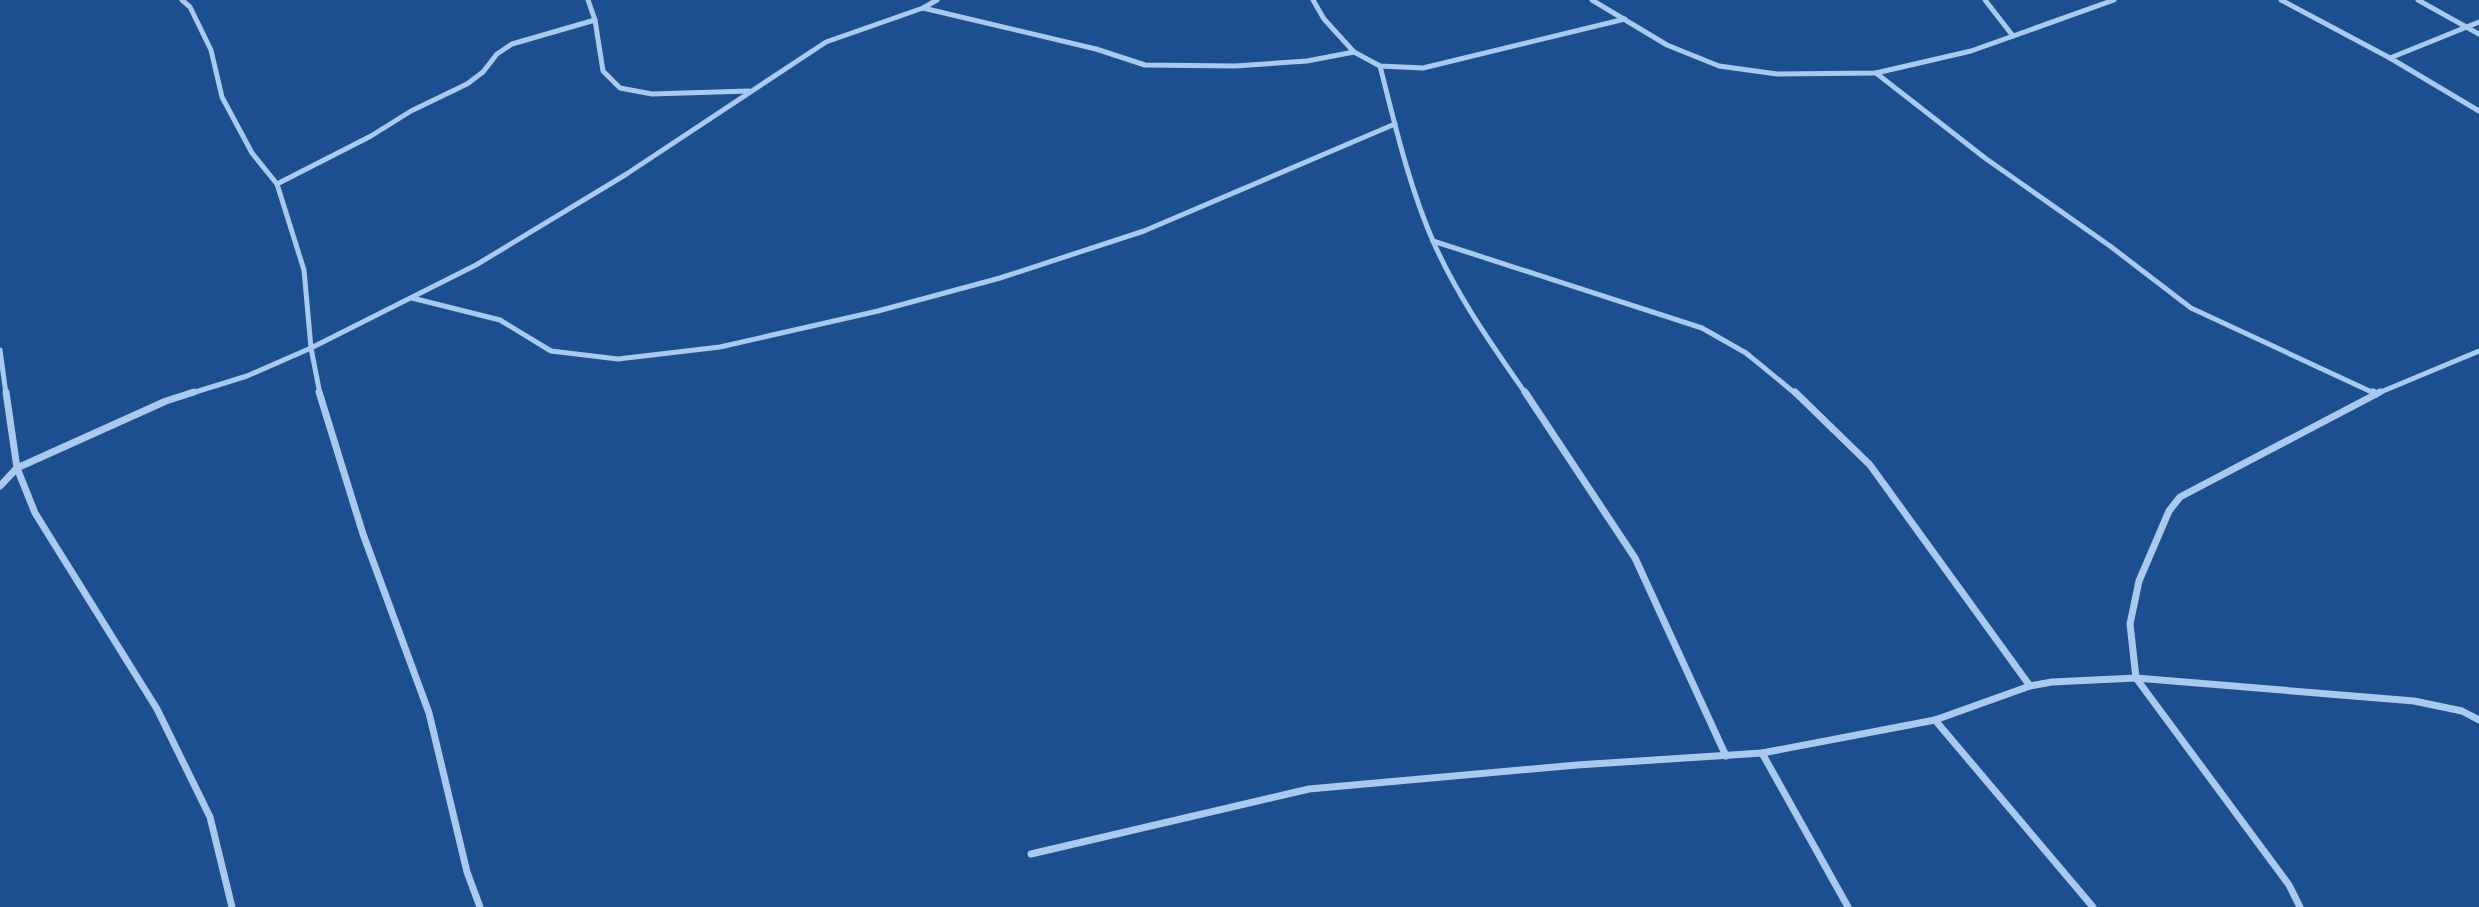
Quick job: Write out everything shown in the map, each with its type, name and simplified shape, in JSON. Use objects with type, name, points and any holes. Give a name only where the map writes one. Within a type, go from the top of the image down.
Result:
[{"type":"street","points":[[182,0],[190,7],[211,50],[222,97],[252,153],[277,184],[304,270],[311,348],[321,402],[363,534],[429,713],[467,872],[480,907]]},
{"type":"street","points":[[588,0],[595,20],[603,71],[620,88],[652,94],[749,91]]},
{"type":"street","points":[[0,486],[17,468],[82,437],[166,401],[247,376],[311,348],[476,265],[625,176],[749,91],[826,42],[923,8],[937,0]]},
{"type":"street","points":[[1312,0],[1324,19],[1354,52],[1380,66],[1423,68],[1625,19]]},
{"type":"street","points":[[1592,0],[1667,45],[1719,66],[1777,74],[1876,73],[1971,51],[2114,0]]},
{"type":"street","points":[[1985,0],[2013,36]]},
{"type":"street","points":[[2281,0],[2390,58],[2479,111]]},
{"type":"street","points":[[2418,0],[2479,34]]},
{"type":"street","points":[[923,8],[1096,49],[1145,64],[1184,67],[1235,66],[1307,61],[1354,52]]},
{"type":"street","points":[[277,184],[371,136],[411,111],[467,84],[483,72],[497,54],[512,44],[595,20]]},
{"type":"street","points":[[2390,58],[2479,22]]},
{"type":"street","points":[[1380,66],[1395,124],[1433,241],[1474,320],[1554,435],[1635,558],[1726,756]]},
{"type":"street","points":[[1876,73],[1985,158],[2110,246],[2191,308],[2376,394]]},
{"type":"street","points":[[411,298],[500,320],[551,351],[618,359],[720,347],[878,311],[989,281],[1144,231],[1395,124]]},
{"type":"street","points":[[1433,241],[1702,327],[1746,353],[1789,387],[1870,465],[2030,686]]},
{"type":"street","points":[[0,350],[17,468],[35,513],[157,708],[210,817],[232,907]]},
{"type":"street","points":[[2300,907],[2289,885],[2136,678],[2130,624],[2139,581],[2169,511],[2180,497],[2376,394],[2479,351]]},
{"type":"street","points":[[1031,854],[1309,789],[1577,765],[1762,753],[1935,720],[2030,686],[2052,681],[2136,678],[2414,701],[2462,711],[2479,720]]},
{"type":"street","points":[[1935,720],[2093,907]]},
{"type":"street","points":[[1762,753],[1848,907]]}]
